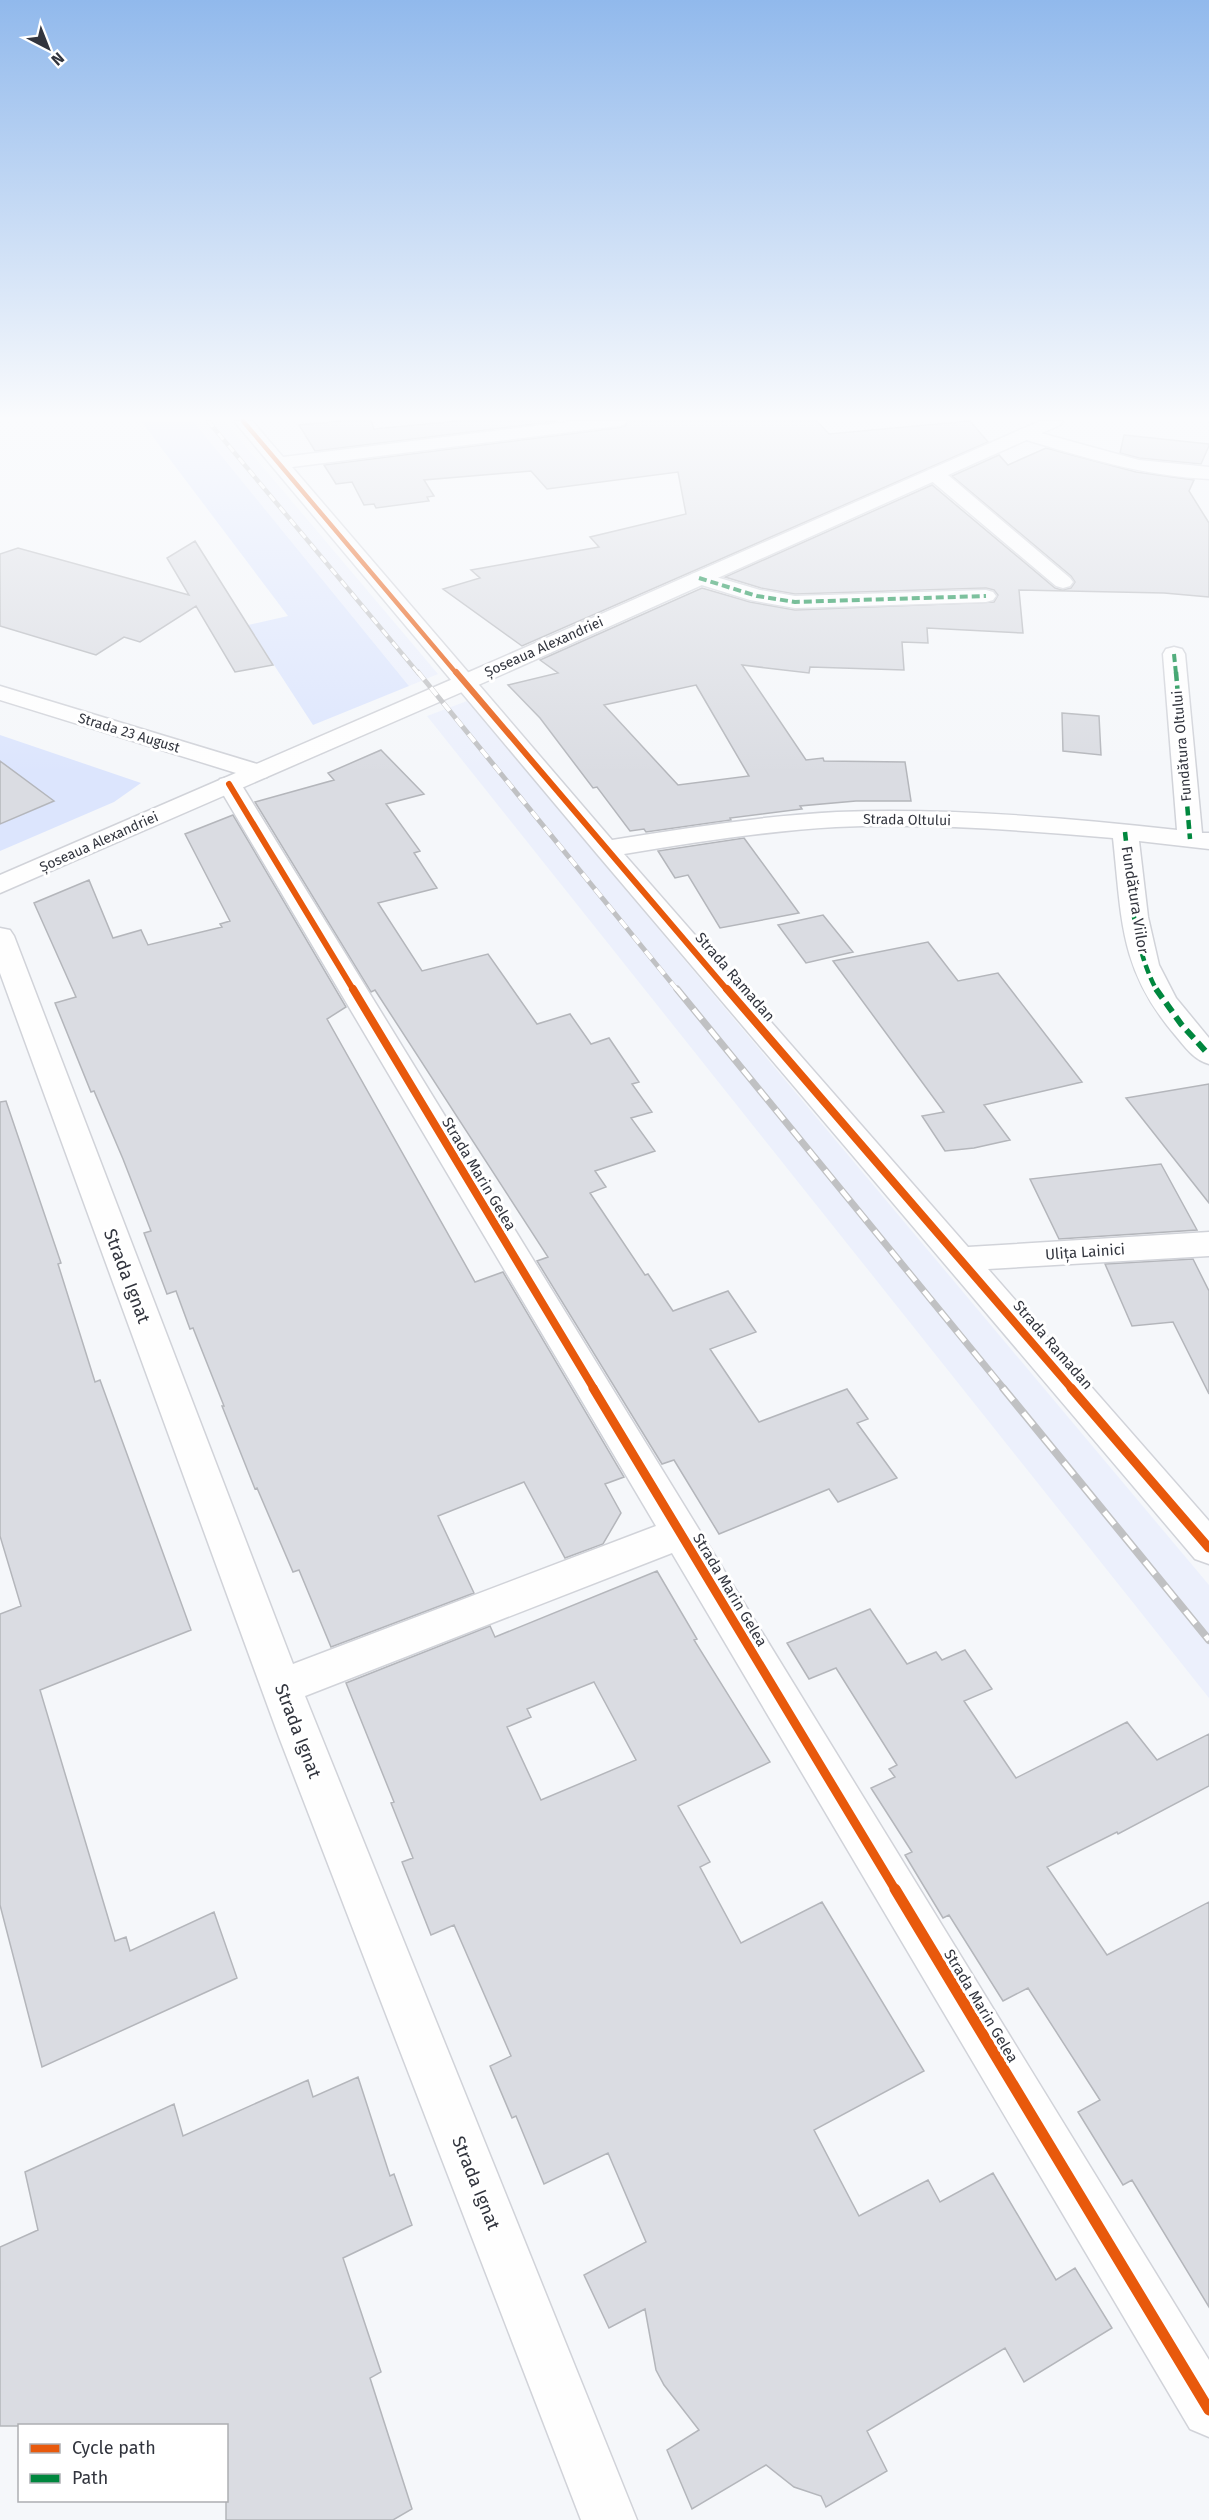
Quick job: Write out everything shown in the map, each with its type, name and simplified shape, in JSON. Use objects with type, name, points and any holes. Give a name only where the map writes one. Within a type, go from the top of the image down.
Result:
[{"type":"street","name":"Strada Ramadan","points":[[343,539],[606,849],[1209,1548]]},
{"type":"street","name":"Șoseaua Alexandriei","points":[[0,885],[788,539]]},
{"type":"street","points":[[1012,539],[1063,582]]},
{"type":"street","points":[[699,578],[757,596],[795,602],[986,596]]},
{"type":"street","name":"Fundătura Oltului","points":[[1174,654],[1199,840]]},
{"type":"street","name":"Strada 23 August","points":[[0,693],[243,778]]},
{"type":"street","name":"Strada Marin Gelea","points":[[243,778],[680,1533],[1209,2410]]},
{"type":"street","name":"Strada Oltului","points":[[606,849],[766,825],[866,819],[1018,822],[1199,840]]},
{"type":"street","name":"Fundătura Viilor","points":[[1125,832],[1138,935],[1145,964],[1160,997],[1209,1055]]},
{"type":"street","name":"Strada Ignat","points":[[0,936],[281,1687],[609,2520]]},
{"type":"street","name":"Ulița Lainici","points":[[962,1259],[1209,1244]]},
{"type":"street","points":[[281,1687],[680,1533]]},
{"type":"shaded area","points":[[230,539],[289,539],[409,686],[313,725],[248,625],[288,616]]},
{"type":"shaded area","points":[[289,539],[323,539],[438,674],[409,686]]},
{"type":"shaded area","points":[[467,701],[1209,1585],[1209,1698],[427,716]]},
{"type":"shaded area","points":[[0,735],[141,783],[114,802],[0,851],[0,824],[54,801],[0,777]]},
{"type":"building","points":[[591,539],[767,539],[522,646],[443,589],[480,578],[471,570],[599,547]]},
{"type":"building","points":[[811,539],[996,539],[1055,588],[1062,590],[1071,588],[1075,582],[1071,576],[1026,539],[1209,539],[1209,597],[1164,593],[1019,590],[1023,633],[927,628],[928,643],[902,642],[904,670],[810,667],[809,673],[742,665],[806,760],[823,758],[824,761],[905,762],[911,801],[856,801],[800,806],[802,809],[730,818],[731,820],[646,832],[644,829],[630,831],[597,787],[593,788],[540,718],[508,685],[558,673],[540,660],[702,588],[750,602],[795,610],[994,602],[998,595],[994,590],[986,588],[795,594],[761,588],[725,577]],"holes":[[[696,685],[749,776],[678,785],[604,705]]]},
{"type":"building","points":[[195,541],[273,665],[235,672],[196,606],[140,642],[124,637],[96,655],[0,626],[0,554],[18,548],[189,595],[167,558]]},
{"type":"building","points":[[1062,713],[1099,716],[1101,755],[1063,751]]},
{"type":"building","points":[[381,750],[424,794],[386,804],[420,851],[414,853],[437,888],[378,903],[422,971],[488,954],[537,1024],[570,1014],[591,1044],[609,1038],[639,1082],[632,1084],[652,1112],[631,1118],[655,1151],[595,1171],[606,1187],[590,1193],[645,1275],[648,1274],[673,1311],[728,1291],[756,1332],[710,1349],[759,1422],[847,1389],[868,1419],[857,1423],[897,1478],[838,1502],[829,1489],[719,1534],[674,1460],[662,1464],[537,1261],[548,1257],[375,990],[371,992],[255,802],[334,780],[328,773]]},
{"type":"building","points":[[0,761],[54,801],[0,824]]},
{"type":"building","points":[[233,815],[346,1007],[327,1019],[475,1282],[503,1272],[624,1477],[605,1484],[621,1513],[603,1544],[565,1558],[524,1482],[438,1516],[474,1593],[331,1647],[299,1570],[293,1572],[257,1488],[255,1489],[193,1328],[190,1329],[176,1291],[167,1294],[144,1233],[151,1231],[123,1159],[94,1091],[91,1092],[55,1003],[76,997],[34,903],[89,880],[113,938],[141,930],[148,945],[222,927],[220,924],[230,921],[185,834]]},
{"type":"building","points":[[744,838],[799,913],[720,928],[688,875],[675,878],[658,851]]},
{"type":"building","points":[[823,915],[853,952],[806,963],[778,925]]},
{"type":"building","points":[[928,942],[958,981],[998,973],[1082,1082],[984,1105],[1010,1140],[974,1148],[945,1151],[922,1116],[944,1112],[833,961]]},
{"type":"building","points":[[1209,1084],[1209,1203],[1126,1098]]},
{"type":"building","points":[[6,1101],[61,1263],[58,1264],[95,1382],[100,1380],[191,1630],[40,1690],[115,1941],[126,1937],[130,1951],[214,1912],[237,1978],[42,2067],[0,1905],[0,1614],[21,1606],[0,1536],[0,1102]]},
{"type":"building","points":[[1161,1164],[1197,1230],[1059,1239],[1030,1179]]},
{"type":"building","points":[[1193,1259],[1209,1291],[1209,1394],[1173,1322],[1132,1326],[1105,1264]]},
{"type":"building","points":[[657,1571],[697,1639],[694,1640],[770,1762],[678,1806],[710,1862],[700,1867],[741,1943],[822,1902],[924,2071],[814,2130],[859,2216],[928,2180],[940,2202],[993,2173],[1056,2280],[1075,2268],[1112,2328],[1024,2382],[1005,2348],[867,2431],[887,2471],[826,2507],[821,2496],[794,2487],[766,2465],[692,2509],[667,2450],[699,2430],[664,2385],[656,2370],[645,2309],[609,2328],[584,2275],[646,2242],[608,2153],[544,2184],[516,2116],[512,2118],[490,2066],[511,2056],[454,1925],[431,1935],[402,1862],[413,1858],[391,1803],[394,1802],[346,1683],[490,1626],[495,1637]],"holes":[[[594,1682],[636,1760],[541,1800],[507,1727],[531,1717],[527,1709]]]},
{"type":"building","points":[[870,1609],[907,1664],[936,1652],[942,1660],[965,1650],[992,1689],[964,1701],[1016,1778],[1127,1722],[1157,1760],[1209,1734],[1209,1786],[1118,1834],[1117,1832],[1047,1867],[1107,1955],[1209,1902],[1209,2307],[1132,2180],[1123,2185],[1078,2112],[1100,2100],[1028,1988],[1003,2001],[949,1915],[943,1918],[905,1855],[912,1852],[871,1788],[895,1777],[889,1769],[897,1765],[836,1668],[809,1679],[787,1643]]},
{"type":"building","points":[[358,2077],[390,2176],[394,2174],[412,2225],[343,2258],[381,2372],[370,2378],[412,2509],[393,2520],[226,2520],[228,2424],[18,2424],[18,2426],[0,2426],[0,2247],[38,2230],[25,2172],[174,2104],[183,2136],[308,2080],[313,2097]]},
{"type":"railway","points":[[306,539],[419,674]]},
{"type":"railway","points":[[418,672],[678,991]]},
{"type":"railway","points":[[677,989],[1004,1389]]},
{"type":"railway","points":[[1003,1388],[1209,1640]]},
{"type":"marked path","points":[[699,578],[757,596],[795,602],[986,596]]},
{"type":"marked path","points":[[1174,654],[1190,839]]},
{"type":"marked path","points":[[1125,832],[1135,917],[1145,965],[1164,1002],[1209,1055]]},
{"type":"cycle path","points":[[343,539],[606,849],[1209,1548]]},
{"type":"cycle path","points":[[229,784],[1209,2410]]}]
